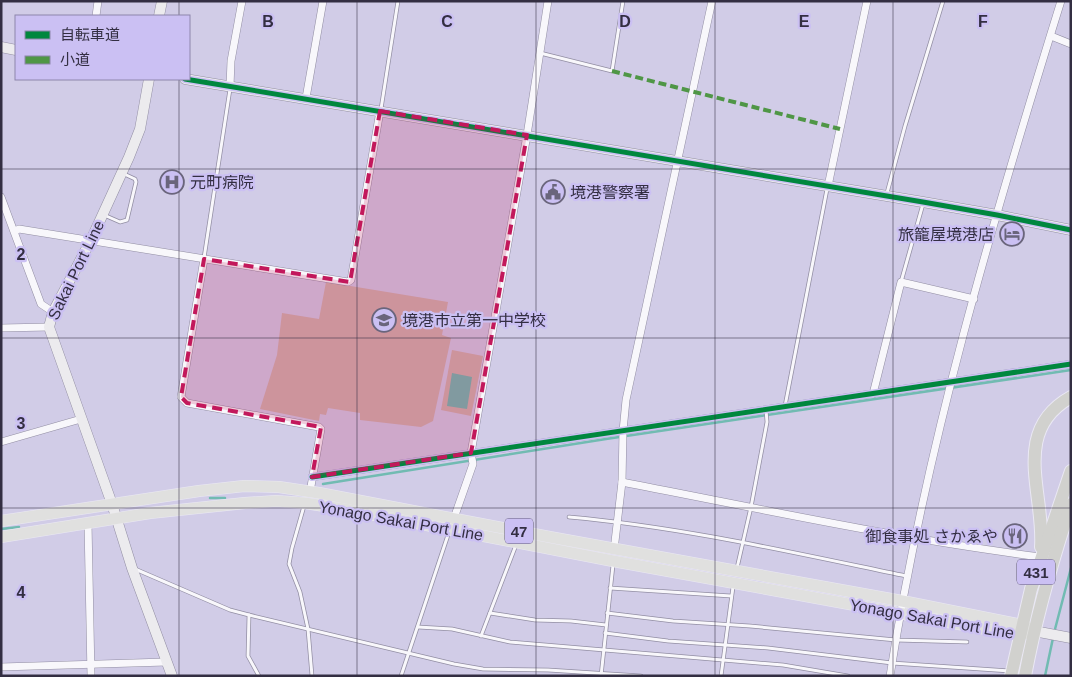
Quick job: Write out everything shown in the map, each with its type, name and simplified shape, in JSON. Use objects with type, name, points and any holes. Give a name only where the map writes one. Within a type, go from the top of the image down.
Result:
[{"type":"highway","name":"431","points":[[1041,557],[1042,541],[1034,474],[1035,445],[1045,420],[1054,409],[1071,397]]},
{"type":"highway","name":"431","points":[[1012,674],[1020,630],[1041,557],[1071,471]]},
{"type":"highway","name":"431","points":[[1025,676],[1034,632],[1059,540],[1071,504]]},
{"type":"highway","name":"431","points":[[1059,540],[1071,511]]},
{"type":"main road","name":"Yonago Sakai Port Line","points":[[1,521],[200,491],[244,486],[279,487],[310,492],[452,524],[517,542],[613,561],[900,613],[1034,632]]},
{"type":"main road","name":"Yonago Sakai Port Line","points":[[1,537],[150,512],[245,503],[305,503],[614,548],[902,601],[1020,630]]},
{"type":"street","points":[[96,15],[98,1]]},
{"type":"street","points":[[160,15],[162,1]]},
{"type":"street","points":[[230,86],[231,61],[242,1]]},
{"type":"street","points":[[306,98],[323,1]]},
{"type":"street","points":[[452,524],[473,464],[471,453],[527,135],[548,1]]},
{"type":"street","points":[[613,561],[622,482],[626,400],[712,1]]},
{"type":"street","points":[[828,186],[867,1]]},
{"type":"street","points":[[890,676],[906,576],[951,381],[996,215],[1061,1]]},
{"type":"street","points":[[1050,36],[1071,44]]},
{"type":"street","points":[[1,47],[15,50]]},
{"type":"street","name":"Sakai Port Line","points":[[149,80],[140,129],[91,240],[53,312],[49,326],[117,518],[132,568],[172,676]]},
{"type":"street","points":[[190,80],[923,202],[1071,230]]},
{"type":"street","points":[[15,230],[91,240],[348,282],[350,280],[380,111]]},
{"type":"street","points":[[2,202],[15,230],[41,304],[53,312]]},
{"type":"street","points":[[204,259],[181,397],[187,403],[319,427],[321,429],[310,492]]},
{"type":"street","points":[[872,394],[901,282],[974,299]]},
{"type":"street","points":[[1,328],[49,326]]},
{"type":"street","points":[[312,476],[1071,364]]},
{"type":"street","points":[[1,442],[81,419]]},
{"type":"street","points":[[622,482],[914,539],[1041,557]]},
{"type":"street","points":[[88,523],[91,676]]},
{"type":"street","points":[[1034,632],[1066,637]]},
{"type":"street","points":[[1,667],[166,662]]},
{"type":"street","points":[[17,666],[17,676]]},
{"type":"lane","points":[[380,111],[398,1]]},
{"type":"lane","points":[[539,53],[612,72],[622,1]]},
{"type":"lane","points":[[886,196],[943,1]]},
{"type":"lane","points":[[204,259],[230,86]]},
{"type":"lane","points":[[103,214],[120,222],[127,220],[136,182],[135,179],[122,173]]},
{"type":"lane","points":[[785,407],[828,186]]},
{"type":"lane","points":[[901,282],[923,202]]},
{"type":"lane","points":[[721,676],[733,583],[751,506],[767,422],[766,410]]},
{"type":"lane","points":[[305,503],[289,564],[300,592],[308,629],[312,676]]},
{"type":"lane","points":[[569,517],[618,521],[742,543],[906,576]]},
{"type":"lane","points":[[402,676],[452,524]]},
{"type":"lane","points":[[482,636],[517,542]]},
{"type":"lane","points":[[601,674],[613,561]]},
{"type":"lane","points":[[132,568],[230,610],[454,664],[483,669],[548,670],[641,676]]},
{"type":"lane","points":[[610,588],[731,596]]},
{"type":"lane","points":[[490,613],[535,620],[571,621],[606,625]]},
{"type":"lane","points":[[607,613],[673,621],[896,640],[967,642]]},
{"type":"lane","points":[[249,615],[248,656],[258,676]]},
{"type":"lane","points":[[418,627],[447,628],[510,642],[783,664],[848,676]]},
{"type":"lane","points":[[605,633],[668,641],[725,644],[892,663],[1012,674]]},
{"type":"highlighted area","points":[[380,111],[527,135],[471,453],[312,477],[321,427],[187,403],[181,397],[204,259],[350,282]]},
{"type":"shaded area","points":[[326,282],[448,302],[442,335],[451,338],[433,421],[421,427],[360,420],[360,413],[328,408],[326,415],[320,414],[319,421],[260,409],[277,355],[282,313],[319,319]]},
{"type":"shaded area","points":[[452,350],[483,356],[471,416],[441,410]]},
{"type":"shaded area","points":[[452,373],[472,377],[467,409],[447,406]]},
{"type":"waterway","points":[[323,484],[606,439],[1071,370]]},
{"type":"waterway","points":[[210,498],[225,498]]},
{"type":"waterway","points":[[1,529],[19,527]]},
{"type":"waterway","points":[[1054,633],[1071,568]]},
{"type":"waterway","points":[[1045,676],[1053,638]]},
{"type":"marked path","points":[[612,71],[840,129]]},
{"type":"cycle path","points":[[190,80],[923,202],[1071,230]]},
{"type":"cycle path","points":[[312,477],[1071,364]]},
{"type":"place","name":"元町病院","points":[[172,182]]},
{"type":"place","name":"境港警察署","points":[[553,192]]},
{"type":"place","name":"旅籠屋境港店","points":[[1012,234]]},
{"type":"place","name":"境港市立第一中学校","points":[[384,320]]},
{"type":"place","name":"御食事処 さかゑや","points":[[1015,536]]}]
